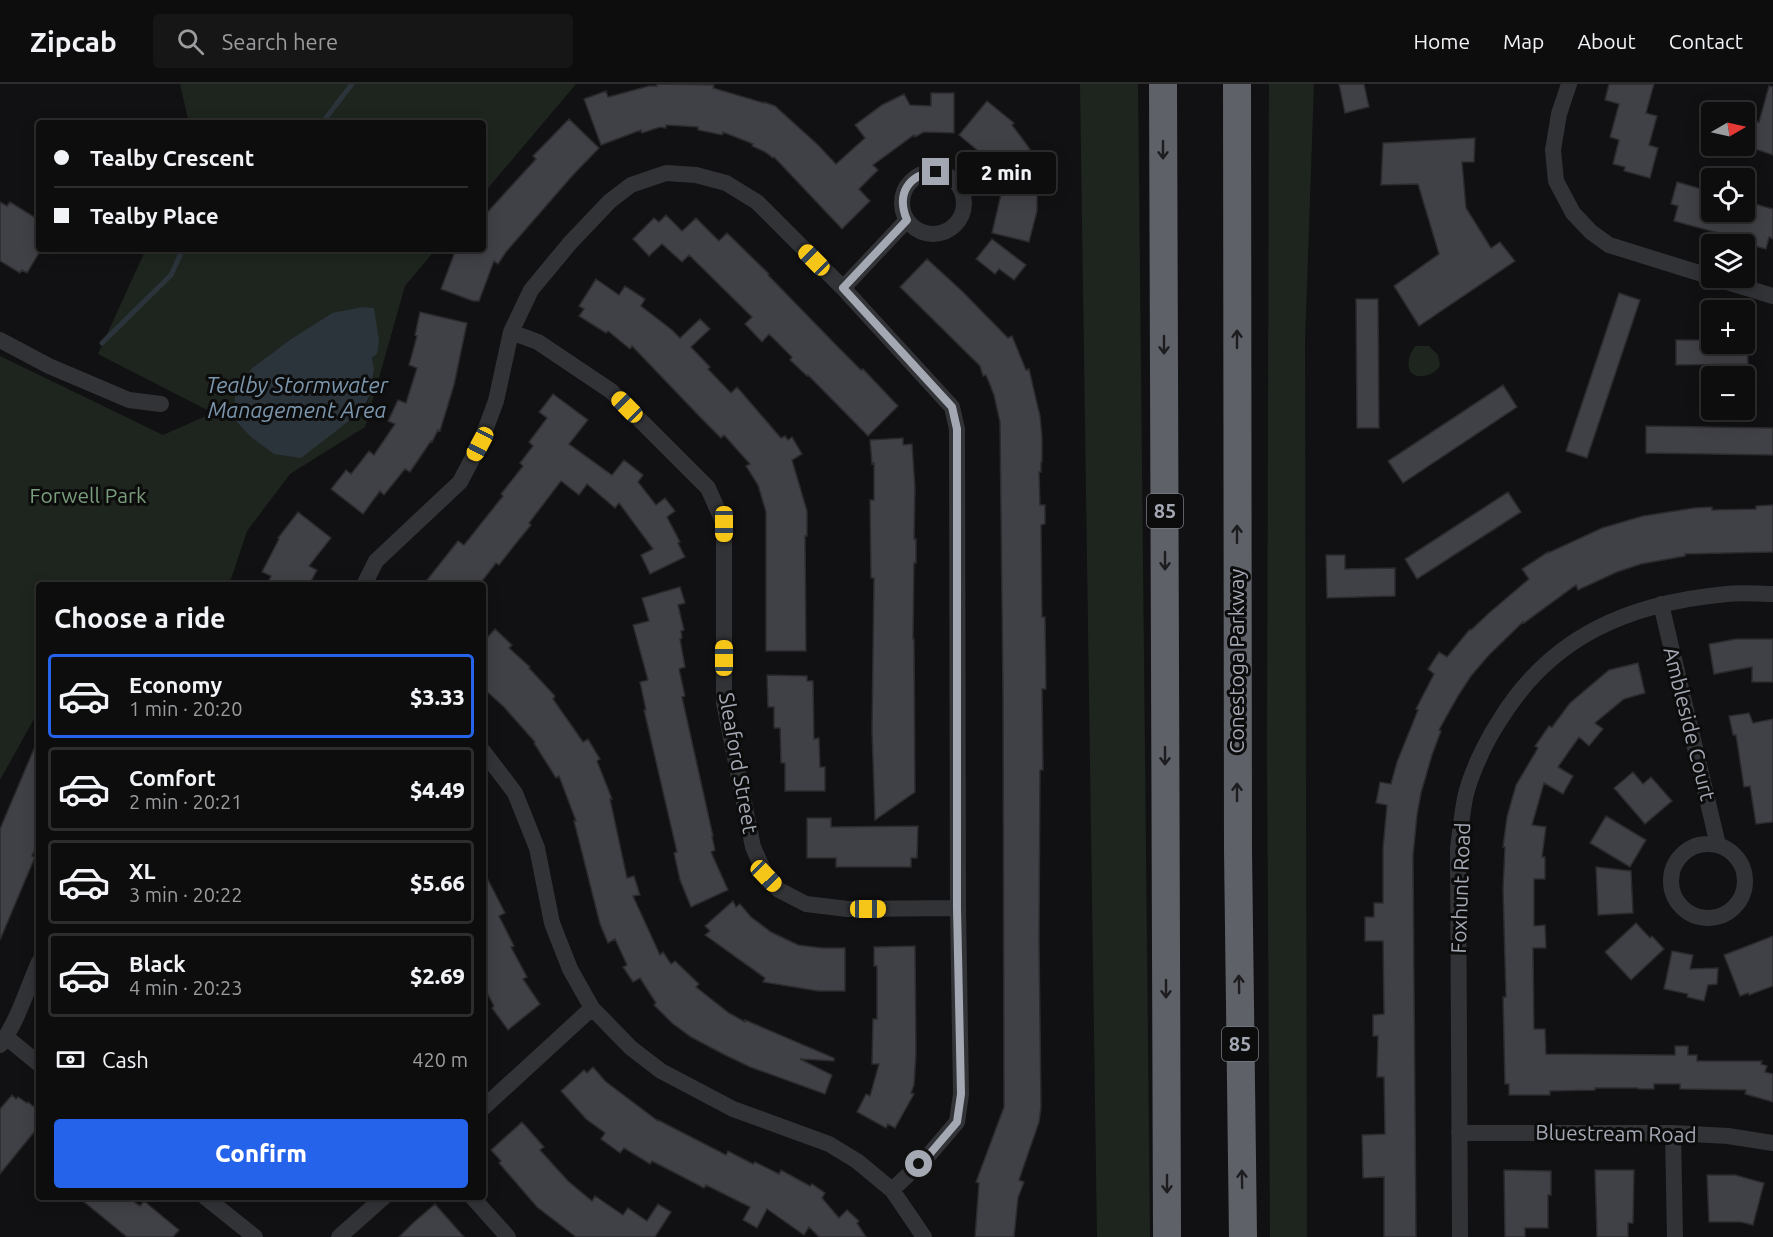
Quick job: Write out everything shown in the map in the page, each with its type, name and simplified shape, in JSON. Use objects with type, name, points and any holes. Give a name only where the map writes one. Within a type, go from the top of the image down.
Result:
[{"type":"highway","name":"Conestoga Parkway","points":[[1237,84],[1238,850],[1243,1237]]},
{"type":"highway","points":[[1236,169],[1244,84]]},
{"type":"highway","name":"85","points":[[1163,87],[1167,1237]]},
{"type":"street","points":[[1569,84],[1559,114],[1553,150],[1556,181],[1573,213],[1591,232],[1609,245],[1701,273]]},
{"type":"street","points":[[366,582],[376,561],[460,482],[480,444],[496,401],[511,332],[531,290],[570,243],[610,201],[631,185],[666,173],[696,174],[726,183],[757,202],[843,288],[952,407],[957,429],[957,908],[961,1094],[957,1122],[928,1156],[892,1190]]},
{"type":"street","points":[[843,288],[907,220]]},
{"type":"street","points":[[1748,288],[1773,296]]},
{"type":"street","name":"Sleaford Street","points":[[511,332],[538,342],[611,391],[708,488],[724,524],[724,703],[753,847],[766,876],[779,890],[806,904],[848,909],[957,908]]},
{"type":"street","points":[[0,340],[49,366],[129,400],[161,404]]},
{"type":"street","name":"Foxhunt Road","points":[[1460,1237],[1458,848],[1465,796],[1485,743],[1509,704],[1535,673],[1562,650],[1590,632],[1624,615],[1661,604],[1728,593],[1773,594]]},
{"type":"street","name":"Ambleside Court","points":[[1661,604],[1718,845]]},
{"type":"street","points":[[486,755],[515,793],[537,848],[552,923],[570,969],[592,1008],[631,1048],[661,1071],[733,1109],[829,1144],[857,1161],[892,1190],[924,1237]]},
{"type":"street","points":[[1698,844],[1718,845],[1730,850],[1740,860],[1745,872],[1745,889],[1740,901],[1730,912],[1718,917],[1698,917],[1681,907],[1674,896],[1671,883],[1673,867],[1680,856],[1698,844]]},
{"type":"street","points":[[36,969],[3,1041],[36,1062]]},
{"type":"street","points":[[486,1105],[592,1008]]},
{"type":"street","name":"Bluestream Road","points":[[1459,1133],[1672,1133],[1728,1136],[1773,1143]]},
{"type":"street","points":[[1672,1133],[1675,1237]]},
{"type":"street","points":[[209,1200],[255,1237]]},
{"type":"street","points":[[339,1237],[381,1200]]},
{"type":"street","points":[[475,1200],[508,1237]]},
{"type":"green space","points":[[180,84],[576,84],[486,190],[486,120],[188,120]]},
{"type":"green space","points":[[1080,84],[1138,84],[1150,1237],[1097,1237]]},
{"type":"green space","points":[[1269,84],[1314,84],[1305,341],[1307,1237],[1270,1237],[1267,753]]},
{"type":"green space","name":"Forwell Park","points":[[145,252],[433,252],[405,286],[365,427],[290,474],[247,531],[230,582],[36,582],[36,715],[0,780],[0,356],[163,435],[213,413],[98,354]],"holes":[[[332,313],[377,354],[372,358],[372,387],[368,401],[360,413],[332,433],[252,368],[291,339]]]},
{"type":"green space","points":[[1415,346],[1429,346],[1438,355],[1440,366],[1435,371],[1424,376],[1414,375],[1409,367],[1409,358]]},
{"type":"water","name":"Tealby Stormwater Management Area","points":[[363,307],[374,308],[379,341],[377,354],[372,358],[374,369],[370,395],[362,411],[301,458],[274,454],[251,437],[234,419],[235,391],[252,368],[291,339],[332,313]]},
{"type":"building","points":[[657,84],[714,85],[713,88],[775,106],[836,164],[865,138],[855,125],[882,105],[904,94],[910,105],[931,106],[931,93],[954,93],[954,133],[924,132],[915,137],[914,135],[873,165],[878,170],[859,189],[870,201],[842,229],[774,157],[752,146],[753,144],[723,132],[722,135],[698,130],[698,127],[666,125],[666,128],[660,127],[642,133],[641,130],[601,145],[584,99],[606,91],[608,97],[657,86]]},
{"type":"building","points":[[1339,84],[1364,84],[1369,107],[1345,113]]},
{"type":"building","points":[[1609,84],[1654,84],[1646,113],[1657,116],[1649,145],[1658,148],[1650,178],[1624,171],[1625,167],[1613,164],[1619,140],[1610,137],[1619,104],[1605,100]]},
{"type":"building","points":[[1769,86],[1773,87],[1773,155],[1755,149],[1755,125],[1756,121],[1759,122]]},
{"type":"building","points":[[987,101],[1014,123],[1012,125],[1030,149],[1001,170],[959,135]]},
{"type":"building","points":[[569,119],[599,148],[573,175],[498,264],[494,261],[479,301],[473,301],[441,289],[455,252],[486,252],[486,214],[536,159],[533,156]]},
{"type":"building","points":[[1475,138],[1474,162],[1462,162],[1466,208],[1491,248],[1500,242],[1515,261],[1419,326],[1394,286],[1439,254],[1418,184],[1381,185],[1383,143]]},
{"type":"building","points":[[1004,181],[1037,181],[1037,211],[1029,242],[992,233]]},
{"type":"building","points":[[1677,182],[1701,189],[1701,222],[1755,222],[1755,204],[1773,209],[1773,239],[1769,237],[1766,249],[1755,246],[1755,234],[1722,234],[1674,221],[1678,206],[1671,204]]},
{"type":"building","points":[[0,202],[7,206],[10,202],[36,218],[36,252],[39,253],[27,273],[22,270],[20,273],[0,261]]},
{"type":"building","points":[[666,215],[682,231],[696,218],[719,241],[727,233],[898,406],[868,436],[808,375],[790,360],[792,357],[769,334],[762,342],[745,324],[752,317],[689,255],[682,262],[662,244],[649,256],[633,239],[654,218],[659,222]]},
{"type":"building","points":[[992,239],[1026,265],[1014,280],[999,269],[995,274],[976,259]]},
{"type":"building","points":[[927,259],[1008,338],[1012,336],[1026,370],[1029,369],[1040,416],[1042,437],[1042,462],[1041,472],[1039,472],[1040,505],[1045,505],[1045,524],[1041,525],[1042,617],[1045,617],[1046,689],[1042,689],[1043,770],[1040,770],[1041,1107],[1039,1122],[1019,1180],[1024,1182],[1018,1198],[1014,1237],[975,1237],[979,1183],[976,1182],[1004,1107],[1000,422],[994,395],[980,366],[900,287]]},
{"type":"building","points":[[596,279],[619,295],[625,286],[645,299],[641,306],[680,338],[700,319],[710,329],[691,347],[731,393],[737,387],[781,438],[785,436],[788,440],[792,437],[802,454],[792,460],[807,511],[807,536],[805,536],[806,651],[766,651],[766,512],[758,485],[746,466],[750,464],[724,435],[721,438],[701,418],[632,346],[630,349],[608,331],[606,333],[579,316],[584,309],[579,306]]},
{"type":"building","points":[[1619,293],[1640,300],[1587,458],[1566,451]]},
{"type":"building","points":[[1356,299],[1378,299],[1379,428],[1357,428]]},
{"type":"building","points":[[420,312],[467,323],[454,385],[440,431],[438,430],[410,472],[405,469],[384,495],[380,491],[363,514],[331,489],[346,470],[351,474],[369,451],[374,455],[395,424],[388,421],[398,400],[406,403],[417,368],[409,365],[417,336],[415,335]]},
{"type":"building","points":[[1676,340],[1701,340],[1701,354],[1748,354],[1748,364],[1676,365]]},
{"type":"building","points":[[1503,385],[1517,407],[1403,483],[1388,461]]},
{"type":"building","points":[[553,394],[588,420],[569,444],[612,475],[624,460],[643,475],[638,482],[656,505],[665,498],[675,511],[667,517],[685,557],[650,574],[641,555],[653,549],[619,503],[615,508],[587,484],[579,495],[561,481],[529,523],[531,525],[499,565],[496,563],[481,582],[425,582],[458,541],[464,545],[503,496],[501,494],[523,466],[520,463],[533,446],[529,442],[547,418],[539,412]]},
{"type":"building","points":[[1646,426],[1773,428],[1773,455],[1646,453]]},
{"type":"building","points":[[903,438],[903,445],[912,444],[915,489],[916,563],[914,563],[913,639],[915,792],[875,820],[872,730],[874,578],[871,578],[870,500],[874,500],[874,463],[872,464],[870,440]]},
{"type":"building","points":[[1508,492],[1521,512],[1417,579],[1405,559]]},
{"type":"building","points":[[1773,505],[1773,552],[1685,554],[1685,556],[1641,564],[1617,572],[1578,590],[1576,585],[1523,622],[1489,655],[1471,676],[1439,730],[1441,731],[1421,793],[1413,856],[1416,1237],[1384,1237],[1384,1177],[1363,1178],[1362,1135],[1385,1134],[1384,1077],[1377,1077],[1378,1036],[1373,1036],[1373,1015],[1384,1014],[1383,941],[1365,941],[1365,917],[1374,917],[1374,903],[1383,903],[1383,848],[1387,805],[1376,803],[1380,782],[1391,784],[1397,762],[1418,710],[1416,709],[1434,674],[1428,669],[1439,652],[1447,657],[1470,629],[1529,579],[1522,569],[1548,552],[1602,528],[1643,516],[1694,508],[1756,509],[1756,506]]},
{"type":"building","points":[[298,512],[331,538],[309,566],[317,570],[311,582],[268,582],[271,576],[262,572],[278,538]]},
{"type":"building","points":[[1326,555],[1345,555],[1345,569],[1395,568],[1395,596],[1327,598]]},
{"type":"building","points":[[680,587],[685,603],[678,605],[684,630],[681,631],[682,638],[680,639],[685,667],[679,669],[685,696],[682,697],[713,836],[715,850],[711,852],[728,890],[691,907],[680,880],[674,853],[677,852],[644,710],[646,710],[640,682],[648,680],[633,625],[649,621],[642,598]]},
{"type":"building","points":[[495,629],[512,645],[509,648],[530,667],[555,696],[553,699],[583,742],[588,739],[600,759],[597,761],[612,799],[610,799],[627,878],[634,876],[640,895],[633,896],[660,955],[663,952],[671,964],[675,961],[699,984],[696,987],[729,1013],[745,1022],[745,1020],[834,1058],[834,1061],[800,1059],[832,1075],[825,1094],[750,1067],[691,1037],[672,1023],[654,1005],[656,1003],[640,978],[633,982],[623,967],[627,965],[615,939],[608,943],[600,924],[574,821],[576,821],[559,776],[556,778],[535,742],[486,691],[486,639]]},
{"type":"building","points":[[1736,639],[1773,639],[1773,682],[1752,682],[1752,667],[1714,674],[1709,644]]},
{"type":"building","points":[[1638,663],[1645,693],[1624,699],[1595,723],[1603,729],[1589,746],[1579,737],[1558,767],[1573,776],[1563,794],[1544,783],[1532,825],[1546,827],[1542,857],[1545,857],[1545,879],[1534,879],[1534,926],[1545,925],[1546,948],[1533,948],[1534,1029],[1545,1029],[1546,1054],[1675,1055],[1675,1046],[1688,1046],[1688,1055],[1697,1055],[1697,1061],[1762,1061],[1761,1064],[1767,1066],[1765,1072],[1773,1074],[1773,1102],[1745,1094],[1746,1090],[1680,1089],[1680,1084],[1654,1084],[1654,1089],[1595,1088],[1595,1090],[1550,1091],[1550,1095],[1509,1095],[1509,1084],[1505,1084],[1503,997],[1506,997],[1503,889],[1505,847],[1503,847],[1507,817],[1516,785],[1538,748],[1535,746],[1570,703],[1609,670]]},
{"type":"building","points":[[767,675],[807,676],[807,681],[813,681],[814,739],[819,738],[820,767],[825,767],[825,791],[785,791],[785,763],[781,763],[780,728],[774,728],[774,707],[768,707]]},
{"type":"building","points":[[1749,713],[1753,723],[1773,719],[1773,822],[1756,824],[1750,786],[1744,787],[1736,735],[1733,735],[1729,716]]},
{"type":"building","points":[[36,744],[36,847],[32,856],[35,857],[0,940],[0,829]]},
{"type":"building","points":[[1633,772],[1643,784],[1651,777],[1672,801],[1645,824],[1614,788]]},
{"type":"building","points":[[1606,816],[1646,840],[1630,867],[1590,843]]},
{"type":"building","points":[[807,818],[831,818],[831,827],[918,826],[917,858],[911,858],[911,867],[836,867],[836,858],[807,858]]},
{"type":"building","points":[[1596,867],[1631,871],[1633,913],[1598,915]]},
{"type":"building","points":[[486,876],[505,913],[499,916],[514,946],[511,947],[527,977],[523,979],[540,1004],[508,1030],[492,1008],[494,1006],[486,991]]},
{"type":"building","points":[[733,901],[736,907],[740,904],[751,917],[771,932],[798,945],[845,948],[845,991],[818,991],[763,982],[765,978],[705,935],[710,931],[705,926]]},
{"type":"building","points":[[1636,923],[1664,949],[1631,980],[1605,952]]},
{"type":"building","points":[[1773,936],[1773,986],[1740,996],[1724,955]]},
{"type":"building","points":[[915,946],[916,1053],[914,1085],[911,1093],[914,1094],[895,1128],[888,1124],[886,1128],[857,1112],[866,1094],[870,1096],[879,1064],[872,1064],[873,1019],[877,1019],[877,966],[874,966],[874,947]]},
{"type":"building","points":[[1672,951],[1693,955],[1690,969],[1718,968],[1717,984],[1708,985],[1704,1001],[1687,997],[1688,994],[1664,989]]},
{"type":"building","points":[[593,1067],[605,1081],[658,1121],[726,1155],[728,1151],[753,1164],[755,1162],[779,1174],[781,1170],[810,1186],[812,1184],[825,1193],[822,1198],[839,1218],[847,1210],[859,1221],[857,1223],[866,1237],[819,1237],[809,1227],[804,1235],[767,1209],[757,1228],[743,1220],[750,1207],[706,1185],[704,1188],[652,1161],[650,1164],[624,1148],[620,1153],[601,1139],[605,1133],[586,1119],[561,1091],[584,1070],[587,1073]]},
{"type":"building","points":[[12,1095],[36,1109],[36,1130],[0,1174],[0,1109]]},
{"type":"building","points":[[522,1122],[544,1147],[540,1150],[568,1181],[592,1201],[595,1196],[623,1215],[628,1208],[647,1221],[658,1204],[671,1212],[655,1237],[576,1237],[537,1207],[499,1163],[501,1161],[491,1150]]},
{"type":"building","points":[[1504,1170],[1551,1171],[1548,1228],[1525,1228],[1525,1237],[1505,1237]]},
{"type":"building","points":[[1595,1170],[1634,1170],[1633,1223],[1628,1223],[1628,1237],[1597,1237]]},
{"type":"building","points":[[1707,1175],[1735,1175],[1764,1183],[1753,1225],[1741,1222],[1709,1222]]},
{"type":"building","points":[[82,1200],[131,1200],[140,1206],[144,1201],[179,1230],[173,1237],[127,1237]]},
{"type":"building","points":[[435,1204],[464,1237],[399,1237],[413,1223]]},
{"type":"waterway","points":[[324,120],[352,84]]},
{"type":"waterway","points":[[102,343],[171,275],[182,252]]},
{"type":"route","points":[[919,1164],[957,1122],[961,1094],[957,908],[957,429],[952,407],[843,288],[907,220],[903,210],[903,196],[907,186],[915,177],[936,172]]}]
